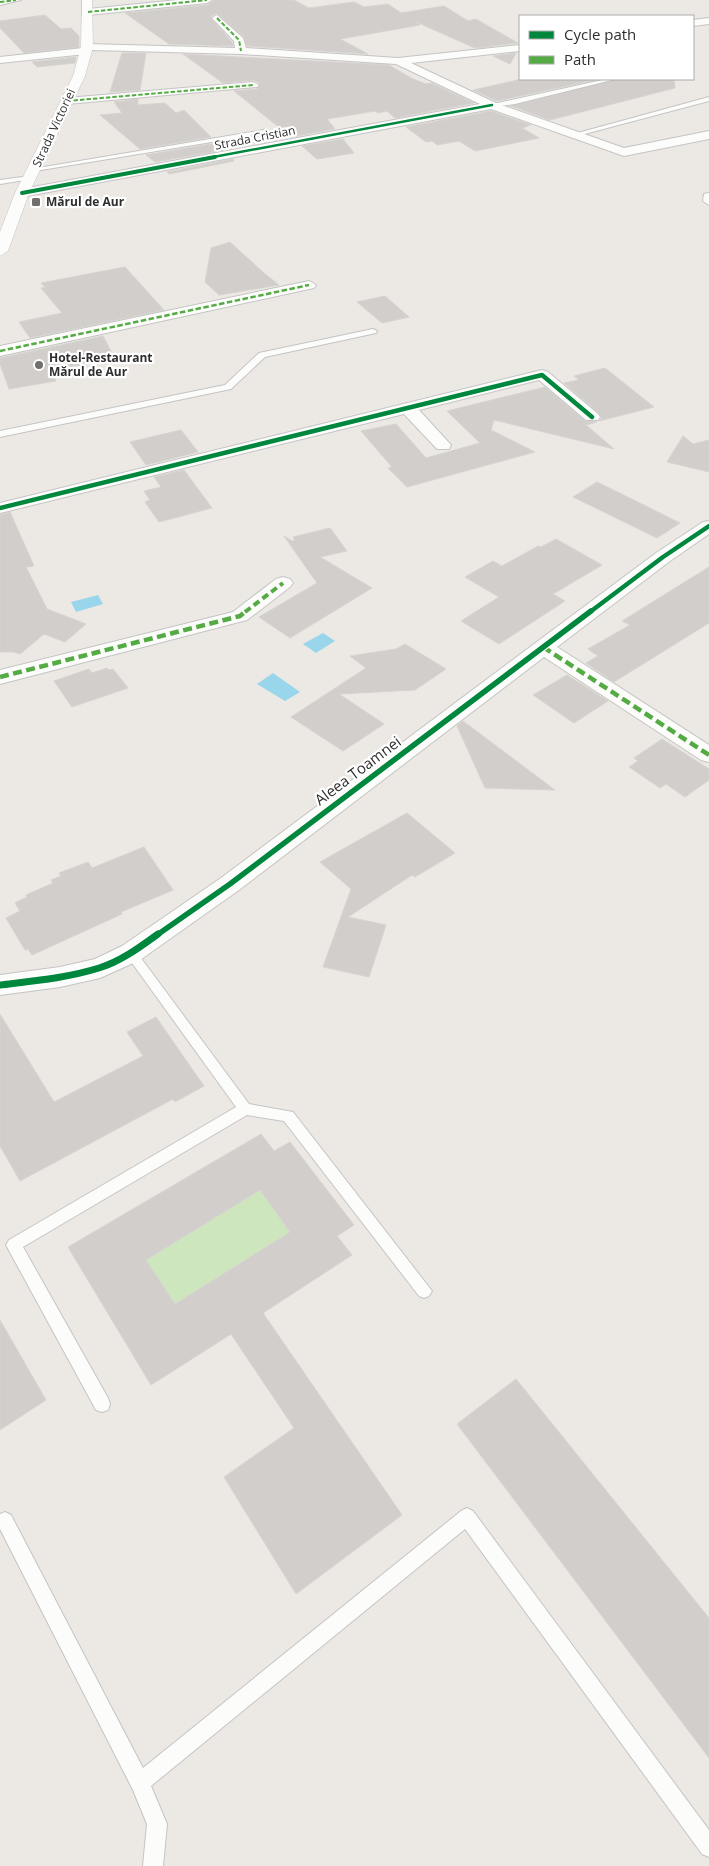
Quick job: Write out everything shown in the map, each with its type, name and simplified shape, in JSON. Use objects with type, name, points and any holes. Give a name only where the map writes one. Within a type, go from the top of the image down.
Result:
[{"type":"street","points":[[0,2],[16,0]]},
{"type":"street","points":[[87,6],[207,0]]},
{"type":"street","name":"Strada Victoriei","points":[[0,251],[22,193],[67,101],[87,49],[87,6]]},
{"type":"street","points":[[217,18],[239,40],[241,51]]},
{"type":"street","points":[[694,23],[709,21]]},
{"type":"street","name":"Strada Cristian","points":[[0,60],[87,49],[241,51],[398,61],[519,48]]},
{"type":"street","name":"Strada Cristian","points":[[398,61],[492,105],[624,152],[709,135]]},
{"type":"street","points":[[67,101],[253,85]]},
{"type":"street","name":"Strada Cristian","points":[[22,193],[492,105]]},
{"type":"street","points":[[0,351],[309,286]]},
{"type":"street","points":[[0,508],[542,375],[592,416]]},
{"type":"street","points":[[408,408],[443,445]]},
{"type":"street","name":"Aleea Toamnei","points":[[0,985],[60,977],[100,968],[131,953],[230,884],[543,647],[709,526]]},
{"type":"street","points":[[0,677],[240,616],[283,583]]},
{"type":"street","points":[[543,647],[709,755]]},
{"type":"lane","points":[[492,105],[516,102],[609,80]]},
{"type":"lane","points":[[576,134],[709,99]]},
{"type":"lane","points":[[0,182],[32,174],[264,132]]},
{"type":"lane","points":[[0,434],[228,387],[262,355],[373,331]]},
{"type":"lane","points":[[131,953],[245,1109]]},
{"type":"lane","points":[[102,1404],[14,1245],[245,1109],[288,1116],[424,1291]]},
{"type":"lane","points":[[140,1783],[467,1517],[709,1847]]},
{"type":"lane","points":[[5,1522],[140,1783],[157,1824],[153,1866]]},
{"type":"green space","points":[[260,1190],[290,1232],[175,1304],[146,1260]]},
{"type":"water","points":[[98,595],[103,604],[76,612],[71,602]]},
{"type":"water","points":[[323,633],[335,641],[316,653],[303,644]]},
{"type":"water","points":[[273,673],[300,692],[285,701],[257,684]]},
{"type":"building","points":[[214,0],[294,0],[309,8],[354,2],[364,7],[388,4],[401,13],[444,6],[468,21],[476,19],[518,43],[475,48],[414,21],[420,25],[340,39],[368,54],[247,46],[244,37],[217,13],[211,16],[211,19],[232,42],[233,46],[169,44],[125,13],[207,5]]},
{"type":"building","points":[[45,15],[61,29],[71,28],[79,36],[79,47],[24,53],[0,28],[0,21]]},
{"type":"building","points":[[122,53],[146,53],[140,90],[110,92]]},
{"type":"building","points":[[516,53],[510,64],[493,56]]},
{"type":"building","points":[[183,54],[389,65],[413,79],[426,84],[431,83],[474,103],[395,118],[387,111],[378,113],[375,111],[327,119],[335,129],[291,137],[234,91],[257,89],[260,83],[253,80],[223,83]]},
{"type":"building","points":[[76,57],[75,63],[37,67],[32,62]]},
{"type":"building","points":[[519,80],[594,80],[497,101],[473,90]]},
{"type":"building","points":[[614,80],[674,80],[675,88],[550,120],[511,106]]},
{"type":"building","points":[[138,99],[138,105],[165,103],[176,113],[184,110],[211,137],[140,149],[100,115],[122,113],[114,102]]},
{"type":"building","points":[[491,111],[531,125],[522,128],[539,138],[475,151],[459,141],[437,145],[432,141],[426,142],[406,127]]},
{"type":"building","points":[[343,139],[354,153],[317,159],[302,146]]},
{"type":"building","points":[[217,143],[224,150],[155,162],[146,155]]},
{"type":"building","points":[[233,159],[234,161],[169,174],[167,172]]},
{"type":"building","points":[[230,242],[279,285],[219,295],[205,282],[211,248]]},
{"type":"building","points":[[125,267],[164,310],[30,338],[19,322],[62,313],[41,288],[45,287],[41,283]]},
{"type":"building","points":[[385,296],[409,317],[382,323],[357,302]]},
{"type":"building","name":"Hotel-Restaurant Mărul de Aur","points":[[103,336],[115,359],[69,367],[71,372],[53,375],[56,381],[9,389],[0,364],[0,358]]},
{"type":"building","points":[[605,368],[654,407],[599,421],[602,418],[599,413],[564,383],[579,380],[574,376]]},
{"type":"building","points":[[545,387],[585,421],[597,422],[586,425],[614,449],[494,420],[491,430],[535,452],[407,487],[388,468],[392,467],[361,431],[396,424],[426,458],[480,443],[447,411]]},
{"type":"building","points":[[181,430],[198,452],[146,465],[130,442]]},
{"type":"building","points":[[683,436],[693,444],[709,440],[709,472],[667,462]]},
{"type":"building","points":[[184,470],[212,508],[159,522],[145,502],[150,500],[144,491],[161,487],[154,477]]},
{"type":"building","points":[[597,482],[680,523],[657,538],[573,497]]},
{"type":"building","points":[[10,512],[34,566],[26,567],[47,609],[86,624],[65,642],[44,634],[20,654],[0,652],[0,515]]},
{"type":"building","points":[[330,528],[347,551],[320,557],[372,588],[290,638],[259,617],[317,583],[284,536],[292,541],[295,540],[293,537]]},
{"type":"building","points":[[556,539],[602,565],[553,594],[565,601],[499,644],[461,621],[499,597],[465,577],[493,561],[502,566],[538,546],[541,547]]},
{"type":"building","points":[[709,567],[709,623],[614,682],[586,663],[598,656],[588,649],[630,625],[622,621]]},
{"type":"building","points":[[405,644],[446,669],[415,690],[339,694],[384,724],[343,751],[291,717],[366,668],[350,656],[396,649]]},
{"type":"building","points":[[107,668],[109,670],[113,669],[128,688],[72,707],[54,681],[89,669],[92,673]]},
{"type":"building","points":[[567,675],[608,701],[574,723],[533,695]]},
{"type":"building","points":[[463,721],[555,790],[485,788],[457,726]]},
{"type":"building","points":[[662,739],[709,769],[709,780],[685,797],[666,784],[660,788],[629,767],[638,761],[634,758]]},
{"type":"building","points":[[407,813],[455,853],[415,877],[412,875],[348,917],[386,925],[369,977],[323,967],[351,889],[320,862]]},
{"type":"building","points":[[144,847],[173,890],[121,912],[122,914],[32,955],[28,949],[25,950],[6,918],[20,911],[15,903],[27,897],[26,895],[53,883],[51,880],[61,876],[59,873],[88,862],[92,868]]},
{"type":"building","points":[[0,1014],[54,1102],[143,1056],[127,1032],[156,1017],[204,1086],[175,1102],[173,1099],[20,1181],[0,1146]]},
{"type":"building","points":[[261,1134],[274,1151],[290,1142],[354,1225],[337,1236],[352,1255],[263,1313],[402,1515],[296,1594],[224,1477],[294,1428],[231,1334],[151,1385],[68,1247]],"holes":[[[260,1190],[290,1232],[175,1304],[146,1260]]]},
{"type":"building","points":[[0,1320],[46,1400],[0,1430]]},
{"type":"building","points":[[516,1379],[709,1618],[709,1758],[457,1424]]},
{"type":"marked path","points":[[0,2],[16,0]]},
{"type":"marked path","points":[[88,12],[207,0]]},
{"type":"marked path","points":[[217,18],[239,40],[241,51]]},
{"type":"marked path","points":[[67,101],[253,85]]},
{"type":"marked path","points":[[0,351],[309,285]]},
{"type":"marked path","points":[[0,677],[240,616],[283,583]]},
{"type":"marked path","points":[[543,647],[709,755]]},
{"type":"cycle path","points":[[22,193],[492,105]]},
{"type":"cycle path","points":[[0,508],[542,375],[592,417]]},
{"type":"cycle path","points":[[0,985],[60,977],[100,968],[131,953],[230,884],[663,557],[709,526]]},
{"type":"place","name":"Mărul de Aur","points":[[36,202]]},
{"type":"place","name":"Hotel-Restaurant Mărul de Aur","points":[[39,365]]}]
